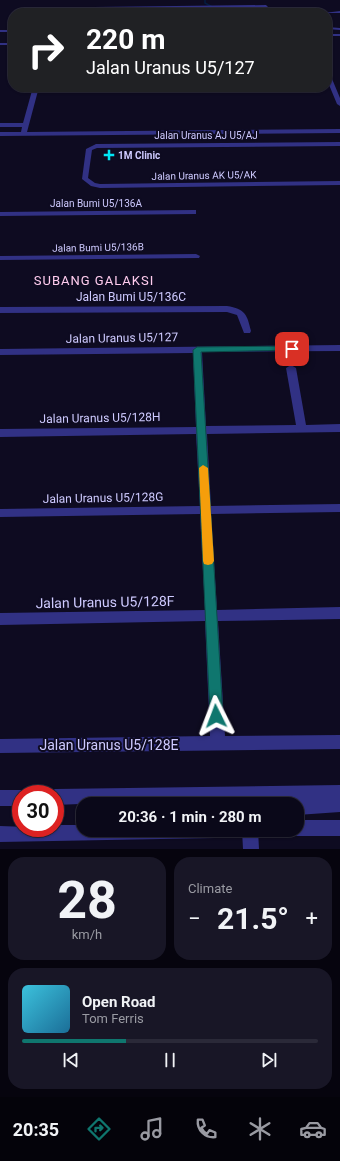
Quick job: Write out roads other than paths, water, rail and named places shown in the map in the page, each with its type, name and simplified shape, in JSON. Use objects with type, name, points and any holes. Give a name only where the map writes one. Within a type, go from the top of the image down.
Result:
[{"type":"street","points":[[96,0],[94,8],[266,6]]},
{"type":"street","points":[[332,86],[340,104]]},
{"type":"street","points":[[23,134],[35,92]]},
{"type":"street","points":[[0,125],[26,125]]},
{"type":"street","points":[[0,134],[340,131]]},
{"type":"street","points":[[200,133],[201,145]]},
{"type":"street","name":"Jalan Uranus AJ U5/AJ","points":[[87,165],[89,149],[96,146],[340,144]]},
{"type":"street","name":"Jalan Uranus AK U5/AK","points":[[87,165],[85,179],[89,183],[100,186],[340,183]]},
{"type":"street","name":"Jalan Bumi U5/136A","points":[[0,214],[193,212]]},
{"type":"street","name":"Jalan Bumi U5/136B","points":[[0,258],[196,256]]},
{"type":"street","name":"Jalan Bumi U5/136C","points":[[0,310],[227,309],[238,310],[243,315],[247,331]]},
{"type":"street","name":"Jalan Uranus U5/127","points":[[0,352],[340,348]]},
{"type":"street","points":[[197,350],[218,744]]},
{"type":"street","points":[[292,368],[302,429]]},
{"type":"street","name":"Jalan Uranus U5/128H","points":[[0,433],[340,428]]},
{"type":"street","name":"Jalan Uranus U5/128G","points":[[0,513],[340,508]]},
{"type":"street","name":"Jalan Uranus U5/128F","points":[[0,619],[340,613]]},
{"type":"street","name":"Jalan Uranus U5/128E","points":[[0,746],[340,742]]},
{"type":"street","points":[[64,798],[340,792]]},
{"type":"street","points":[[0,798],[12,798]]},
{"type":"street","points":[[64,799],[76,800]]},
{"type":"street","points":[[304,806],[340,804]]},
{"type":"street","points":[[304,828],[340,828]]},
{"type":"street","points":[[0,834],[76,833]]},
{"type":"street","points":[[250,837],[251,849]]},
{"type":"waterway","points":[[205,0],[205,3],[214,8]]},
{"type":"place","name":"1M Clinic","points":[[109,155]]},
{"type":"district","name":"SUBANG GALAKSI","points":[[94,280]]}]
